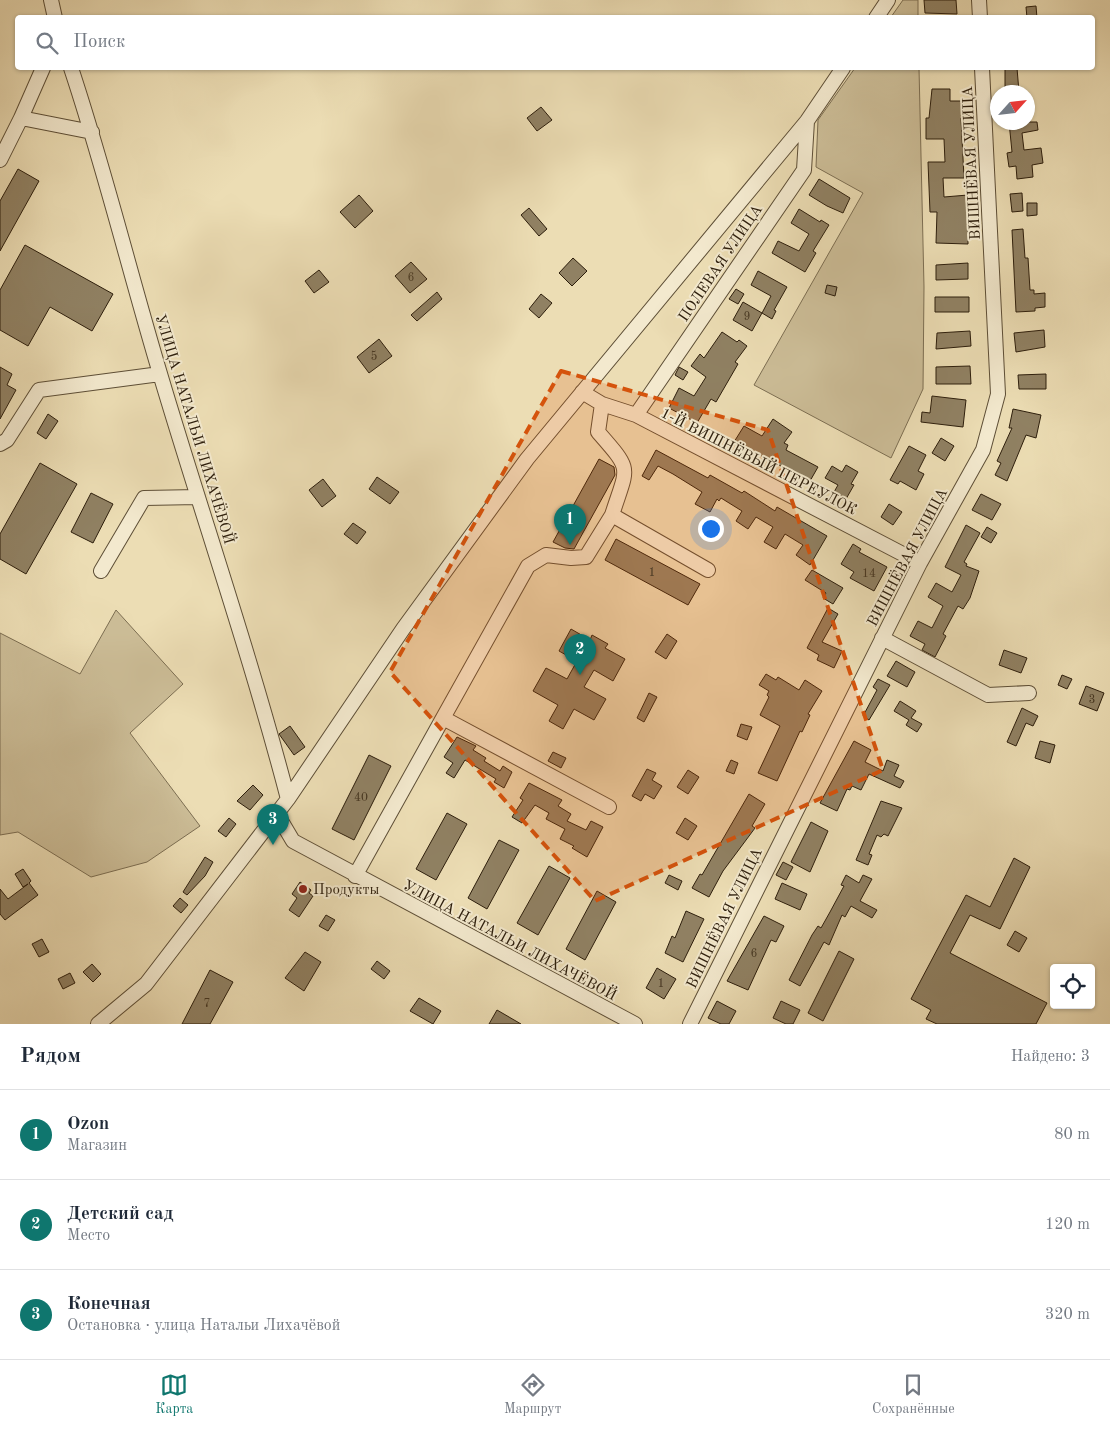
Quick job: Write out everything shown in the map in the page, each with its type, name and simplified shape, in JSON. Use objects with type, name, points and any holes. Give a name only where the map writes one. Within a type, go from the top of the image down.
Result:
[{"type":"street","points":[[50,0],[54,15]]},
{"type":"street","points":[[878,15],[888,0]]},
{"type":"street","points":[[979,0],[980,15]]},
{"type":"street","points":[[0,160],[42,70]]},
{"type":"street","name":"УЛИЦА НАТАЛЬИ ЛИХАЧЁВОЙ","points":[[72,70],[92,132],[160,374],[263,704],[288,799]]},
{"type":"street","points":[[98,1024],[146,984],[288,799],[403,629],[527,459],[807,121],[841,70]]},
{"type":"street","name":"ВИШНЁВАЯ УЛИЦА","points":[[690,1024],[920,562],[983,450],[998,394],[982,70]]},
{"type":"street","points":[[21,118],[92,132]]},
{"type":"street","name":"ПОЛЕВАЯ УЛИЦА","points":[[636,415],[804,170],[807,121]]},
{"type":"street","points":[[0,444],[7,440],[39,390],[160,374]]},
{"type":"street","name":"1-Й ВИШНЁВЫЙ ПЕРЕУЛОК","points":[[582,392],[602,404],[636,415],[920,562]]},
{"type":"street","points":[[355,876],[528,566],[546,555],[586,558],[612,515],[626,471],[622,460],[598,432],[602,404]]},
{"type":"street","points":[[101,571],[144,498],[198,497]]},
{"type":"street","points":[[612,515],[708,570]]},
{"type":"street","points":[[882,638],[988,695],[1029,693]]},
{"type":"street","points":[[442,718],[609,807]]},
{"type":"street","name":"УЛИЦА НАТАЛЬИ ЛИХАЧЁВОЙ","points":[[277,814],[294,841],[355,876],[635,1024]]},
{"type":"highlighted area","points":[[561,371],[768,430],[883,770],[595,901],[390,672]]},
{"type":"shaded area","points":[[903,0],[918,0],[918,15],[892,15]]},
{"type":"shaded area","points":[[854,70],[919,70],[924,287],[923,389],[891,458],[754,385],[863,193],[816,167],[818,120]]},
{"type":"shaded area","points":[[116,610],[183,684],[130,733],[200,826],[147,862],[91,877],[18,832],[0,835],[0,633],[80,674]]},
{"type":"building","points":[[924,0],[956,0],[957,14],[925,13]]},
{"type":"building","points":[[1036,6],[1037,15],[1027,15],[1026,7]]},
{"type":"building","points":[[1005,70],[1017,70],[1018,85],[1005,85]]},
{"type":"building","points":[[932,89],[950,89],[950,101],[963,101],[964,118],[961,118],[964,178],[943,178],[944,197],[968,195],[968,244],[936,243],[937,212],[930,212],[928,162],[945,162],[944,139],[926,139],[926,118],[929,118]]},
{"type":"building","points":[[541,107],[552,120],[537,131],[527,118]]},
{"type":"building","points":[[1035,122],[1037,122],[1038,130],[1022,133],[1024,150],[1041,148],[1043,163],[1032,165],[1033,177],[1017,179],[1016,166],[1009,167],[1007,153],[1012,152],[1010,130],[1035,130]]},
{"type":"building","points":[[18,169],[39,181],[0,251],[0,201]]},
{"type":"building","points":[[819,179],[850,198],[843,213],[809,195]]},
{"type":"building","points":[[1022,193],[1023,211],[1012,212],[1010,194]]},
{"type":"building","points":[[359,195],[373,211],[355,228],[340,212]]},
{"type":"building","points":[[1027,203],[1037,203],[1037,215],[1027,216]]},
{"type":"building","points":[[529,208],[547,229],[539,236],[521,215]]},
{"type":"building","points":[[799,209],[820,222],[821,220],[829,225],[813,251],[816,253],[805,272],[772,253],[778,241],[799,251],[809,234],[791,223]]},
{"type":"building","points":[[1023,229],[1025,258],[1028,258],[1030,290],[1034,290],[1034,294],[1045,293],[1045,307],[1035,308],[1035,311],[1016,312],[1012,230]]},
{"type":"building","points":[[25,245],[113,294],[92,331],[50,307],[28,346],[0,330],[0,290]]},
{"type":"building","points":[[573,258],[587,271],[572,286],[559,273]]},
{"type":"building","points":[[411,262],[427,279],[410,293],[395,276]]},
{"type":"building","points":[[968,263],[968,279],[936,280],[936,265]]},
{"type":"building","points":[[319,270],[329,282],[314,293],[305,281]]},
{"type":"building","points":[[758,271],[787,287],[774,310],[776,311],[772,319],[762,313],[771,296],[751,285]]},
{"type":"building","points":[[827,285],[837,287],[835,296],[825,293]]},
{"type":"building","points":[[736,289],[744,294],[738,304],[729,299]]},
{"type":"building","points":[[437,292],[442,299],[417,321],[411,315]]},
{"type":"building","points":[[541,294],[552,303],[539,318],[529,309]]},
{"type":"building","points":[[935,297],[969,297],[969,312],[935,312]]},
{"type":"building","points":[[743,302],[762,313],[752,331],[733,320]]},
{"type":"building","points":[[1044,330],[1045,347],[1016,352],[1014,333]]},
{"type":"building","points":[[970,331],[971,346],[936,349],[937,333]]},
{"type":"building","points":[[722,332],[747,346],[735,362],[738,364],[716,402],[711,399],[697,423],[669,408],[679,388],[694,396],[706,377],[691,366],[700,354],[704,358]]},
{"type":"building","points":[[379,339],[392,356],[369,373],[357,357]]},
{"type":"building","points":[[970,366],[971,384],[936,384],[936,367]]},
{"type":"building","points":[[0,367],[12,374],[7,385],[16,390],[0,419]]},
{"type":"building","points":[[679,367],[688,372],[683,380],[675,375]]},
{"type":"building","points":[[1046,374],[1046,389],[1019,389],[1018,375]]},
{"type":"building","points":[[932,396],[966,400],[963,427],[921,422],[922,412],[930,413]]},
{"type":"building","points":[[1013,409],[1041,415],[1036,438],[1026,435],[1007,481],[995,475],[1001,463],[997,461],[1012,428],[1009,428]]},
{"type":"building","points":[[48,414],[58,421],[46,439],[37,433]]},
{"type":"building","points":[[773,419],[792,432],[784,443],[788,445],[786,450],[818,467],[810,481],[734,442],[744,426],[762,436]]},
{"type":"building","points":[[941,438],[954,446],[945,461],[932,453]]},
{"type":"building","points":[[909,446],[926,455],[918,471],[924,474],[916,490],[900,481],[898,484],[890,480]]},
{"type":"building","points":[[656,450],[708,478],[710,475],[742,493],[744,491],[775,511],[777,507],[827,536],[810,565],[796,555],[803,545],[785,534],[776,549],[764,542],[773,527],[756,517],[748,529],[736,521],[742,511],[721,498],[719,501],[717,499],[710,512],[695,504],[702,492],[658,466],[649,480],[642,476]]},
{"type":"building","points":[[599,459],[614,467],[615,475],[574,549],[565,548],[553,542]]},
{"type":"building","points":[[40,463],[77,484],[26,574],[0,559],[0,534]]},
{"type":"building","points":[[846,465],[858,472],[851,484],[854,485],[846,499],[834,492],[838,485],[825,478],[832,466],[842,472]]},
{"type":"building","points":[[377,477],[399,492],[390,504],[369,489]]},
{"type":"building","points":[[323,479],[336,496],[322,507],[309,490]]},
{"type":"building","points":[[91,493],[113,504],[93,543],[71,532]]},
{"type":"building","points":[[981,494],[1001,504],[992,520],[972,510]]},
{"type":"building","points":[[889,504],[902,512],[893,525],[881,517]]},
{"type":"building","points":[[353,523],[366,532],[357,544],[344,534]]},
{"type":"building","points":[[966,525],[980,533],[964,562],[967,564],[966,566],[979,571],[970,598],[963,609],[958,606],[943,634],[946,636],[935,657],[922,650],[925,644],[910,636],[918,621],[932,628],[943,606],[928,597],[936,583],[952,592],[961,575],[945,567]]},
{"type":"building","points":[[987,527],[997,533],[991,543],[981,537]]},
{"type":"building","points":[[616,539],[700,584],[688,605],[605,560]]},
{"type":"building","points":[[853,544],[861,549],[859,552],[887,567],[874,591],[850,578],[854,572],[841,564]]},
{"type":"building","points":[[812,570],[843,588],[833,604],[823,598],[826,593],[805,580]]},
{"type":"building","points":[[828,608],[838,614],[822,642],[842,651],[834,668],[817,660],[819,655],[807,648]]},
{"type":"building","points":[[571,629],[590,640],[592,635],[608,644],[605,648],[625,659],[613,681],[594,670],[584,687],[606,699],[594,720],[574,709],[563,729],[549,721],[558,705],[533,691],[546,668],[567,679],[577,661],[559,651]]},
{"type":"building","points":[[667,634],[677,641],[666,659],[655,652]]},
{"type":"building","points":[[1004,650],[1027,658],[1021,673],[999,665]]},
{"type":"building","points":[[896,661],[915,672],[907,687],[887,676]]},
{"type":"building","points":[[766,674],[776,680],[778,677],[799,690],[805,680],[822,691],[808,714],[810,715],[802,732],[800,731],[777,781],[758,773],[780,726],[760,715],[769,697],[767,695],[769,691],[759,685]]},
{"type":"building","points":[[1062,675],[1072,679],[1067,689],[1058,685]]},
{"type":"building","points":[[878,679],[890,685],[869,720],[863,716],[877,690],[873,687]]},
{"type":"building","points":[[1086,686],[1104,693],[1097,711],[1079,704]]},
{"type":"building","points":[[649,693],[657,697],[644,722],[637,718]]},
{"type":"building","points":[[900,701],[916,711],[911,718],[922,724],[917,732],[906,725],[909,720],[894,711]]},
{"type":"building","points":[[1022,708],[1038,716],[1033,726],[1026,723],[1016,746],[1007,742]]},
{"type":"building","points":[[741,724],[752,727],[747,740],[737,736]]},
{"type":"building","points":[[290,726],[305,747],[294,755],[279,734]]},
{"type":"building","points":[[457,737],[476,746],[473,750],[486,758],[484,761],[500,771],[503,766],[512,772],[504,788],[494,782],[496,779],[465,760],[454,778],[446,773],[453,763],[444,757]]},
{"type":"building","points":[[854,741],[871,750],[865,762],[883,771],[887,760],[899,765],[894,776],[904,781],[900,788],[869,774],[861,790],[852,786],[850,790],[847,789],[837,811],[820,803]]},
{"type":"building","points":[[1040,741],[1055,745],[1050,763],[1035,758]]},
{"type":"building","points":[[553,752],[566,758],[561,768],[548,761]]},
{"type":"building","points":[[369,755],[391,766],[354,840],[332,829]]},
{"type":"building","points":[[731,760],[738,763],[734,774],[726,771]]},
{"type":"building","points":[[647,769],[656,773],[652,780],[662,786],[654,799],[645,794],[641,801],[632,796]]},
{"type":"building","points":[[688,770],[699,777],[688,794],[677,787]]},
{"type":"building","points":[[529,783],[562,800],[558,806],[571,814],[567,821],[586,830],[591,821],[603,827],[587,857],[572,848],[574,846],[560,839],[565,829],[546,819],[549,813],[535,805],[522,823],[512,817],[523,800],[520,798]]},
{"type":"building","points":[[253,785],[263,795],[250,810],[237,801]]},
{"type":"building","points":[[749,794],[765,804],[752,826],[755,828],[723,871],[709,897],[692,888],[700,874],[702,875]]},
{"type":"building","points":[[881,801],[902,808],[888,836],[884,834],[881,837],[877,835],[869,854],[872,855],[868,865],[856,860]]},
{"type":"building","points":[[447,813],[467,824],[436,880],[416,869]]},
{"type":"building","points":[[229,818],[236,824],[226,837],[218,831]]},
{"type":"building","points":[[685,818],[697,826],[688,840],[676,833]]},
{"type":"building","points":[[811,822],[828,831],[810,872],[791,862]]},
{"type":"building","points":[[499,840],[519,850],[487,909],[468,898]]},
{"type":"building","points":[[205,857],[213,862],[205,876],[187,895],[183,892]]},
{"type":"building","points":[[1014,858],[1030,867],[1000,929],[970,915],[950,953],[1047,1003],[1036,1024],[937,1024],[926,1019],[931,1010],[911,999],[966,895],[990,907]]},
{"type":"building","points":[[783,862],[793,867],[786,880],[776,875]]},
{"type":"building","points":[[549,866],[570,878],[538,935],[517,923]]},
{"type":"building","points":[[23,869],[31,881],[29,883],[38,895],[5,920],[0,914],[0,889],[8,899],[28,884],[23,887],[15,874]]},
{"type":"building","points":[[669,875],[682,881],[678,890],[665,883]]},
{"type":"building","points":[[846,875],[859,883],[863,875],[872,879],[860,901],[877,910],[872,918],[851,906],[845,917],[842,915],[829,945],[824,942],[800,986],[789,980],[812,935],[818,926],[821,928],[830,912],[844,886],[841,885]]},
{"type":"building","points":[[300,882],[311,890],[309,893],[313,896],[299,917],[289,910],[297,898],[292,894]]},
{"type":"building","points":[[782,883],[807,894],[800,910],[775,899]]},
{"type":"building","points":[[597,891],[616,902],[585,960],[566,949]]},
{"type":"building","points":[[180,898],[188,905],[181,913],[173,906]]},
{"type":"building","points":[[686,911],[704,919],[683,962],[665,953],[672,936],[675,938]]},
{"type":"building","points":[[326,915],[335,920],[328,931],[319,926]]},
{"type":"building","points":[[764,916],[784,926],[776,942],[771,940],[748,990],[727,981]]},
{"type":"building","points":[[1015,931],[1027,938],[1019,952],[1007,945]]},
{"type":"building","points":[[42,939],[49,952],[39,957],[32,944]]},
{"type":"building","points":[[839,951],[854,959],[823,1021],[808,1013]]},
{"type":"building","points":[[305,952],[321,962],[304,991],[285,978]]},
{"type":"building","points":[[377,961],[390,971],[384,979],[371,969]]},
{"type":"building","points":[[92,964],[101,974],[93,982],[83,972]]},
{"type":"building","points":[[657,968],[676,979],[664,999],[646,988]]},
{"type":"building","points":[[210,970],[233,982],[210,1024],[182,1024]]},
{"type":"building","points":[[70,973],[75,983],[63,989],[58,979]]},
{"type":"building","points":[[419,998],[441,1011],[433,1024],[410,1011]]},
{"type":"building","points":[[717,1001],[736,1011],[729,1024],[721,1024],[708,1018]]},
{"type":"building","points":[[781,1001],[800,1010],[793,1024],[786,1024],[773,1018]]},
{"type":"building","points":[[497,1010],[521,1024],[489,1024]]},
{"type":"place","name":"Ozon","points":[[570,545]]},
{"type":"place","name":"Детский сад","points":[[580,675]]},
{"type":"place","name":"Конечная","points":[[273,845]]},
{"type":"place","name":"Продукты","points":[[303,889]]}]
